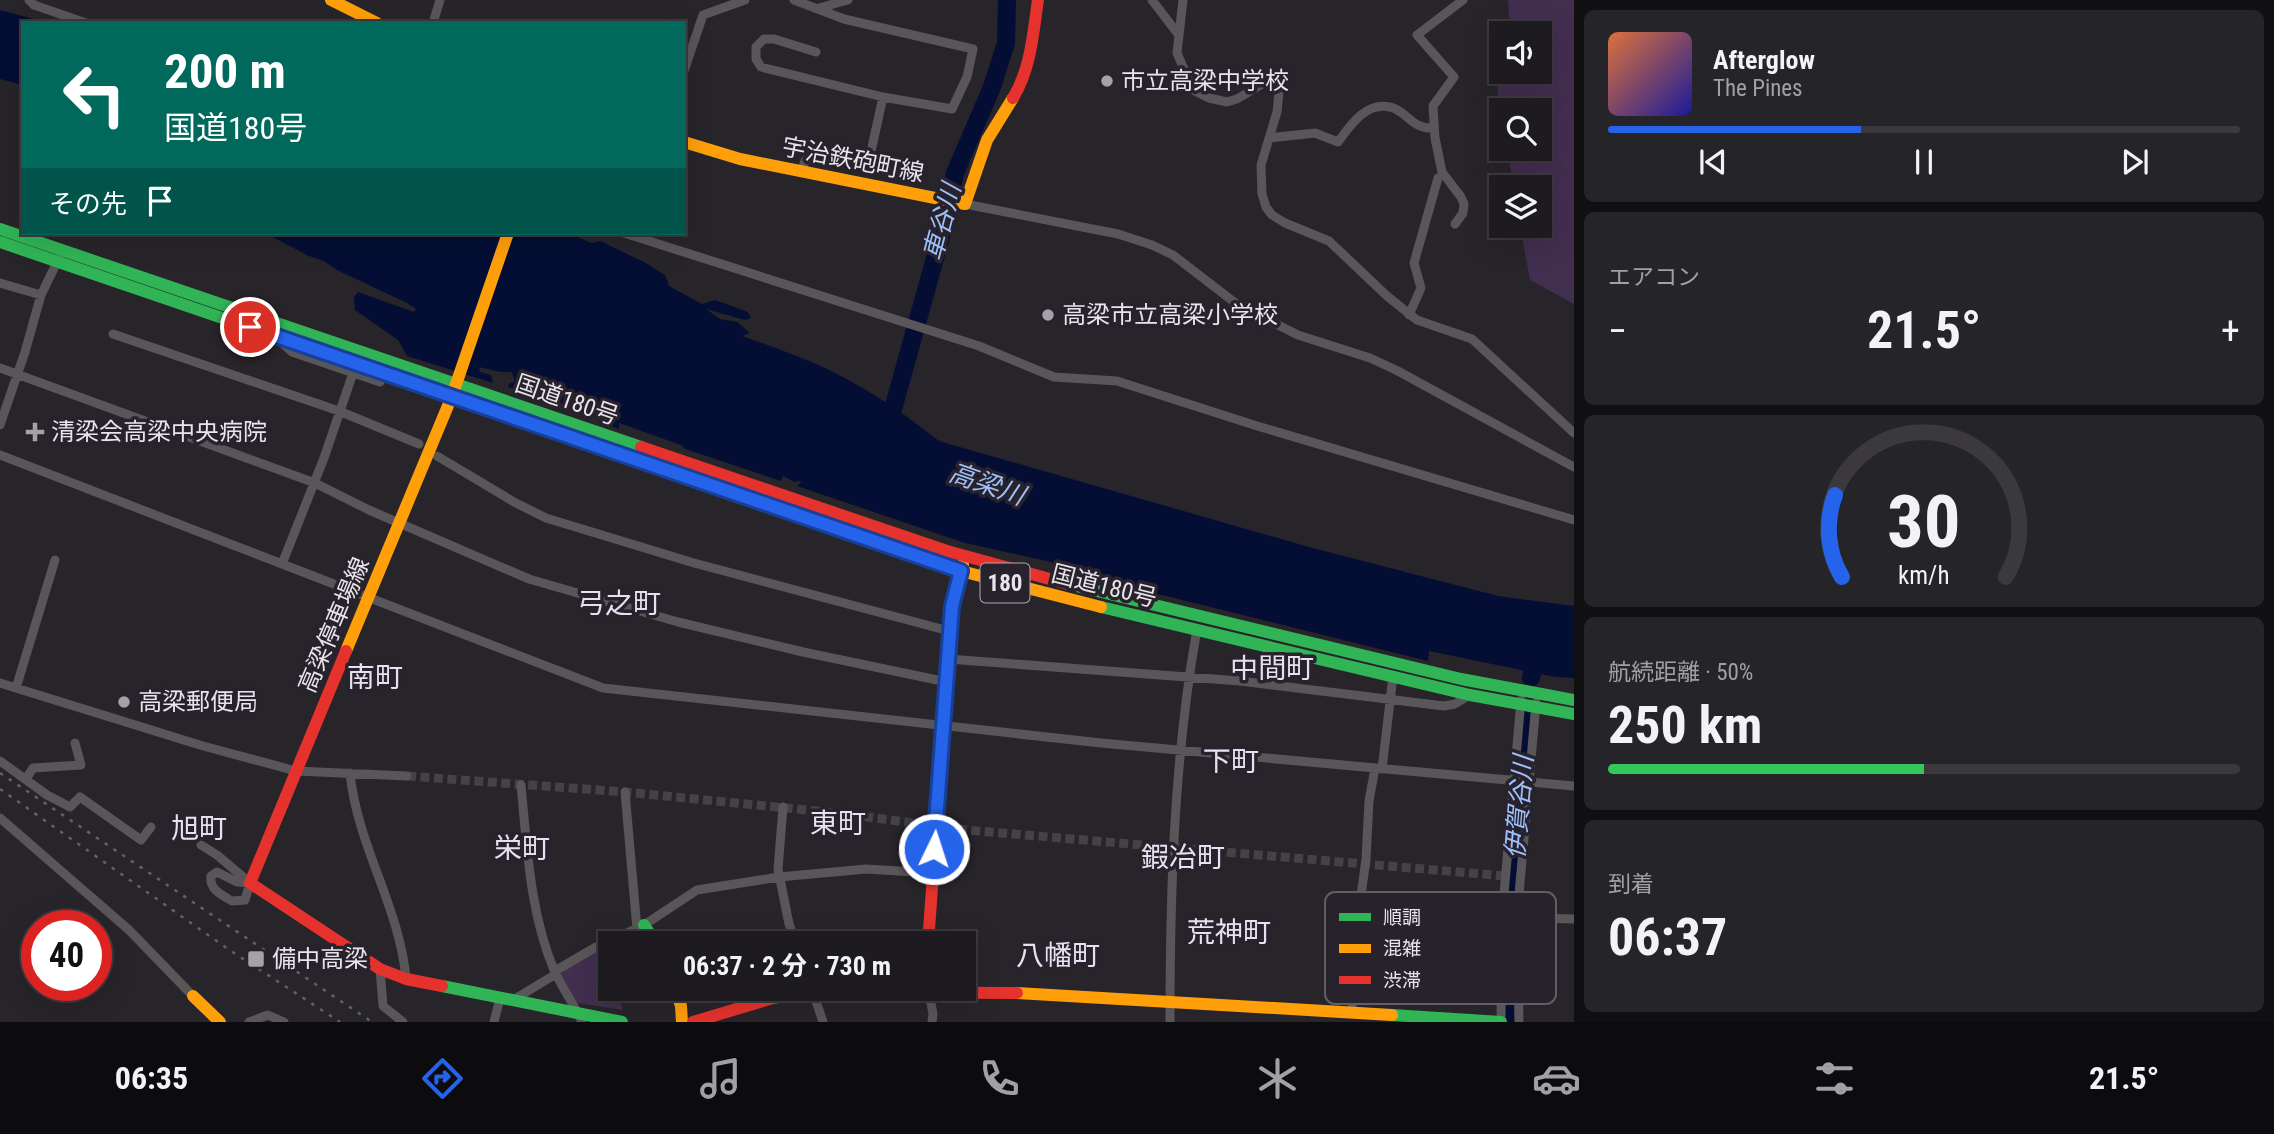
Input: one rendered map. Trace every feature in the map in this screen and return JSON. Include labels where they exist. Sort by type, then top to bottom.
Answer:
[{"type":"main road","points":[[331,0],[372,21]]},
{"type":"main road","points":[[962,203],[987,140],[1021,85],[1028,65],[1038,0]]},
{"type":"main road","name":"宇治鉄砲町線","points":[[686,143],[740,159],[962,203]]},
{"type":"main road","name":"国道180号","points":[[0,229],[61,255],[274,335],[457,384],[961,571],[1461,680],[1522,698],[1535,708],[1574,714]]},
{"type":"main road","points":[[457,384],[508,235]]},
{"type":"main road","name":"国道180号","points":[[0,242],[61,255],[1038,578],[1470,695],[1522,698],[1537,694],[1574,700]]},
{"type":"main road","name":"高梁停車場線","points":[[250,883],[457,384]]},
{"type":"main road","points":[[929,931],[950,631],[954,594],[965,556]]},
{"type":"main road","points":[[250,883],[380,969],[406,979],[507,999],[580,1018],[622,1022]]},
{"type":"main road","points":[[640,927],[644,931]]},
{"type":"main road","points":[[976,991],[1501,1022]]},
{"type":"main road","points":[[193,996],[214,1020]]},
{"type":"main road","points":[[679,1001],[682,1022]]},
{"type":"main road","points":[[693,1022],[766,1001]]},
{"type":"street","points":[[29,0],[34,5],[80,21]]},
{"type":"street","points":[[434,21],[439,0]]},
{"type":"street","points":[[686,65],[703,15],[743,0]]},
{"type":"street","points":[[794,0],[844,19],[974,49],[967,77],[952,109],[883,97],[761,66],[756,59],[756,47],[764,39],[774,39],[816,52]]},
{"type":"street","points":[[819,8],[848,0]]},
{"type":"street","points":[[1152,0],[1178,34]]},
{"type":"street","points":[[1183,0],[1177,53],[1193,90],[1209,98],[1227,102],[1265,83],[1274,86],[1279,92],[1278,113],[1261,165],[1260,184],[1266,207],[1285,223],[1329,241],[1409,315],[1433,327],[1472,339],[1574,433]]},
{"type":"street","points":[[1455,224],[1463,213],[1464,204],[1442,172],[1433,106],[1454,77],[1417,35],[1463,0]]},
{"type":"street","points":[[801,172],[805,162],[812,156],[865,164],[870,156],[883,97]]},
{"type":"street","points":[[1269,138],[1315,133],[1338,142],[1354,119],[1371,109],[1390,107],[1422,128],[1434,128]]},
{"type":"street","points":[[1409,315],[1421,288],[1414,263],[1438,178]]},
{"type":"street","points":[[962,203],[1118,234],[1152,245],[1173,255],[1238,305],[1298,335],[1370,358],[1396,370],[1574,467]]},
{"type":"street","points":[[630,235],[979,346],[1054,377],[1117,381],[1254,425],[1574,520]]},
{"type":"street","points":[[0,425],[41,295],[61,255]]},
{"type":"street","points":[[0,283],[41,295]]},
{"type":"street","points":[[113,334],[339,411],[419,444]]},
{"type":"street","points":[[274,335],[292,352],[380,382]]},
{"type":"street","points":[[0,368],[315,482],[398,523],[528,579],[669,619],[803,652],[947,682]]},
{"type":"street","points":[[282,564],[315,482],[353,373]]},
{"type":"street","points":[[0,455],[603,688],[1180,750],[1574,786]]},
{"type":"street","points":[[437,456],[514,502],[546,517],[694,563],[840,604],[950,631]]},
{"type":"street","points":[[16,688],[55,560]]},
{"type":"street","points":[[1170,1022],[1173,848],[1188,677],[1198,623]]},
{"type":"street","points":[[948,659],[1188,677],[1444,706],[1470,695]]},
{"type":"street","points":[[1362,892],[1369,801],[1379,768],[1393,676]]},
{"type":"street","points":[[1,687],[16,688],[212,749],[296,771],[407,776]]},
{"type":"street","points":[[1512,892],[1516,842],[1527,781],[1537,694]]},
{"type":"street","points":[[1512,892],[1516,842],[1515,781],[1522,698]]},
{"type":"street","points":[[26,779],[33,768],[81,765],[75,743]]},
{"type":"street","points":[[0,761],[47,796],[70,807],[80,797],[92,803],[141,840],[151,828]]},
{"type":"street","points":[[350,773],[351,789],[371,860],[404,953],[406,979]]},
{"type":"street","points":[[521,785],[531,879],[543,937],[555,973],[580,1018]]},
{"type":"street","points":[[625,792],[640,927]]},
{"type":"street","points":[[783,807],[779,877],[792,931]]},
{"type":"street","points":[[0,818],[129,930],[193,996]]},
{"type":"street","points":[[201,845],[250,883]]},
{"type":"street","points":[[494,1022],[507,999],[596,947],[640,927],[697,890],[779,877],[866,869],[932,873]]},
{"type":"street","points":[[222,872],[237,882],[250,883],[245,900],[232,901],[211,886],[211,876],[222,872]]},
{"type":"street","points":[[1556,918],[1574,919]]},
{"type":"street","points":[[380,969],[383,1006],[403,1022]]},
{"type":"street","points":[[816,1001],[823,1022]]},
{"type":"street","points":[[931,1001],[932,1022]]},
{"type":"street","points":[[1352,1004],[1352,1013]]},
{"type":"street","points":[[1501,1004],[1501,1022]]},
{"type":"street","points":[[1517,1004],[1519,1022]]},
{"type":"street","points":[[249,1022],[268,1015],[284,1022]]},
{"type":"shaded area","points":[[1508,0],[1574,0],[1574,304],[1530,280],[1522,238],[1552,238],[1552,175],[1512,175],[1509,161],[1552,161],[1552,98],[1499,98],[1497,86],[1552,84],[1552,21],[1509,21]]},
{"type":"shaded area","points":[[598,950],[598,1001],[620,1001],[623,1010],[577,1003],[561,975],[562,970]]},
{"type":"water","points":[[0,10],[41,21],[21,21],[21,84],[0,79]]},
{"type":"water","name":"高梁川","points":[[269,235],[575,235],[591,243],[600,241],[644,262],[665,275],[669,286],[702,304],[715,300],[748,312],[751,318],[745,320],[706,309],[720,319],[737,322],[750,333],[742,336],[809,361],[860,386],[939,441],[1309,547],[1498,596],[1574,606],[1574,678],[1555,677],[1429,651],[1428,661],[1073,573],[1051,562],[965,543],[797,486],[801,482],[799,481],[794,482],[783,476],[781,481],[685,449],[681,445],[619,423],[619,429],[606,424],[606,419],[508,387],[514,382],[511,372],[479,367],[480,372],[491,375],[493,383],[407,356],[398,340],[355,310],[354,297],[358,292],[414,312],[416,309],[324,261]]},
{"type":"waterway","name":"車谷川","points":[[888,427],[942,233],[955,173],[992,87],[1006,43],[1007,0]]},
{"type":"waterway","name":"伊賀谷川","points":[[1531,678],[1537,651]]},
{"type":"waterway","name":"伊賀谷川","points":[[1512,892],[1527,719]]},
{"type":"waterway","name":"伊賀谷川","points":[[1511,1004],[1511,1022]]},
{"type":"tunnel","points":[[407,776],[625,792],[837,813],[967,830],[1505,876]]},
{"type":"railway","points":[[0,773],[372,1022]]},
{"type":"railway","points":[[0,789],[228,949],[340,1022]]},
{"type":"traffic: fast","points":[[0,229],[641,447]]},
{"type":"traffic: fast","points":[[0,242],[673,472]]},
{"type":"traffic: fast","points":[[1068,584],[1461,679],[1574,700]]},
{"type":"traffic: fast","points":[[1101,607],[1470,695],[1574,714]]},
{"type":"traffic: fast","points":[[644,925],[648,931]]},
{"type":"traffic: fast","points":[[442,986],[622,1022]]},
{"type":"traffic: fast","points":[[1392,1015],[1501,1022]]},
{"type":"traffic: slow","points":[[331,0],[373,21]]},
{"type":"traffic: slow","points":[[686,143],[740,159],[965,204],[987,140],[1013,98]]},
{"type":"traffic: slow","points":[[346,651],[452,396],[507,235]]},
{"type":"traffic: slow","points":[[673,472],[961,571],[1101,607]]},
{"type":"traffic: slow","points":[[944,725],[952,606],[963,564]]},
{"type":"traffic: slow","points":[[1017,993],[1392,1015]]},
{"type":"traffic: slow","points":[[193,996],[220,1022]]},
{"type":"traffic: slow","points":[[679,1001],[682,1022]]},
{"type":"traffic: jam","points":[[1013,98],[1028,63],[1038,0]]},
{"type":"traffic: jam","points":[[641,447],[947,551],[1068,584]]},
{"type":"traffic: jam","points":[[346,651],[250,883],[380,969],[406,979],[442,986]]},
{"type":"traffic: jam","points":[[929,931],[944,725]]},
{"type":"traffic: jam","points":[[693,1022],[773,998],[813,992],[1017,993]]},
{"type":"place","name":"市立高梁中学校","points":[[1107,81]]},
{"type":"place","name":"高梁市立高梁小学校","points":[[1048,315]]},
{"type":"place","name":"清梁会高梁中央病院","points":[[35,432]]},
{"type":"place","name":"高梁郵便局","points":[[124,702]]},
{"type":"place","name":"備中高梁","points":[[256,959]]},
{"type":"district","name":"弓之町","points":[[619,603]]},
{"type":"district","name":"中間町","points":[[1272,668]]},
{"type":"district","name":"南町","points":[[375,677]]},
{"type":"district","name":"下町","points":[[1231,761]]},
{"type":"district","name":"東町","points":[[838,823]]},
{"type":"district","name":"旭町","points":[[199,828]]},
{"type":"district","name":"栄町","points":[[522,848]]},
{"type":"district","name":"鍜冶町","points":[[1183,857]]},
{"type":"district","name":"荒神町","points":[[1229,932]]},
{"type":"district","name":"八幡町","points":[[1058,955]]},
{"type":"route","points":[[250,327],[961,571],[952,606],[934,849]]}]
